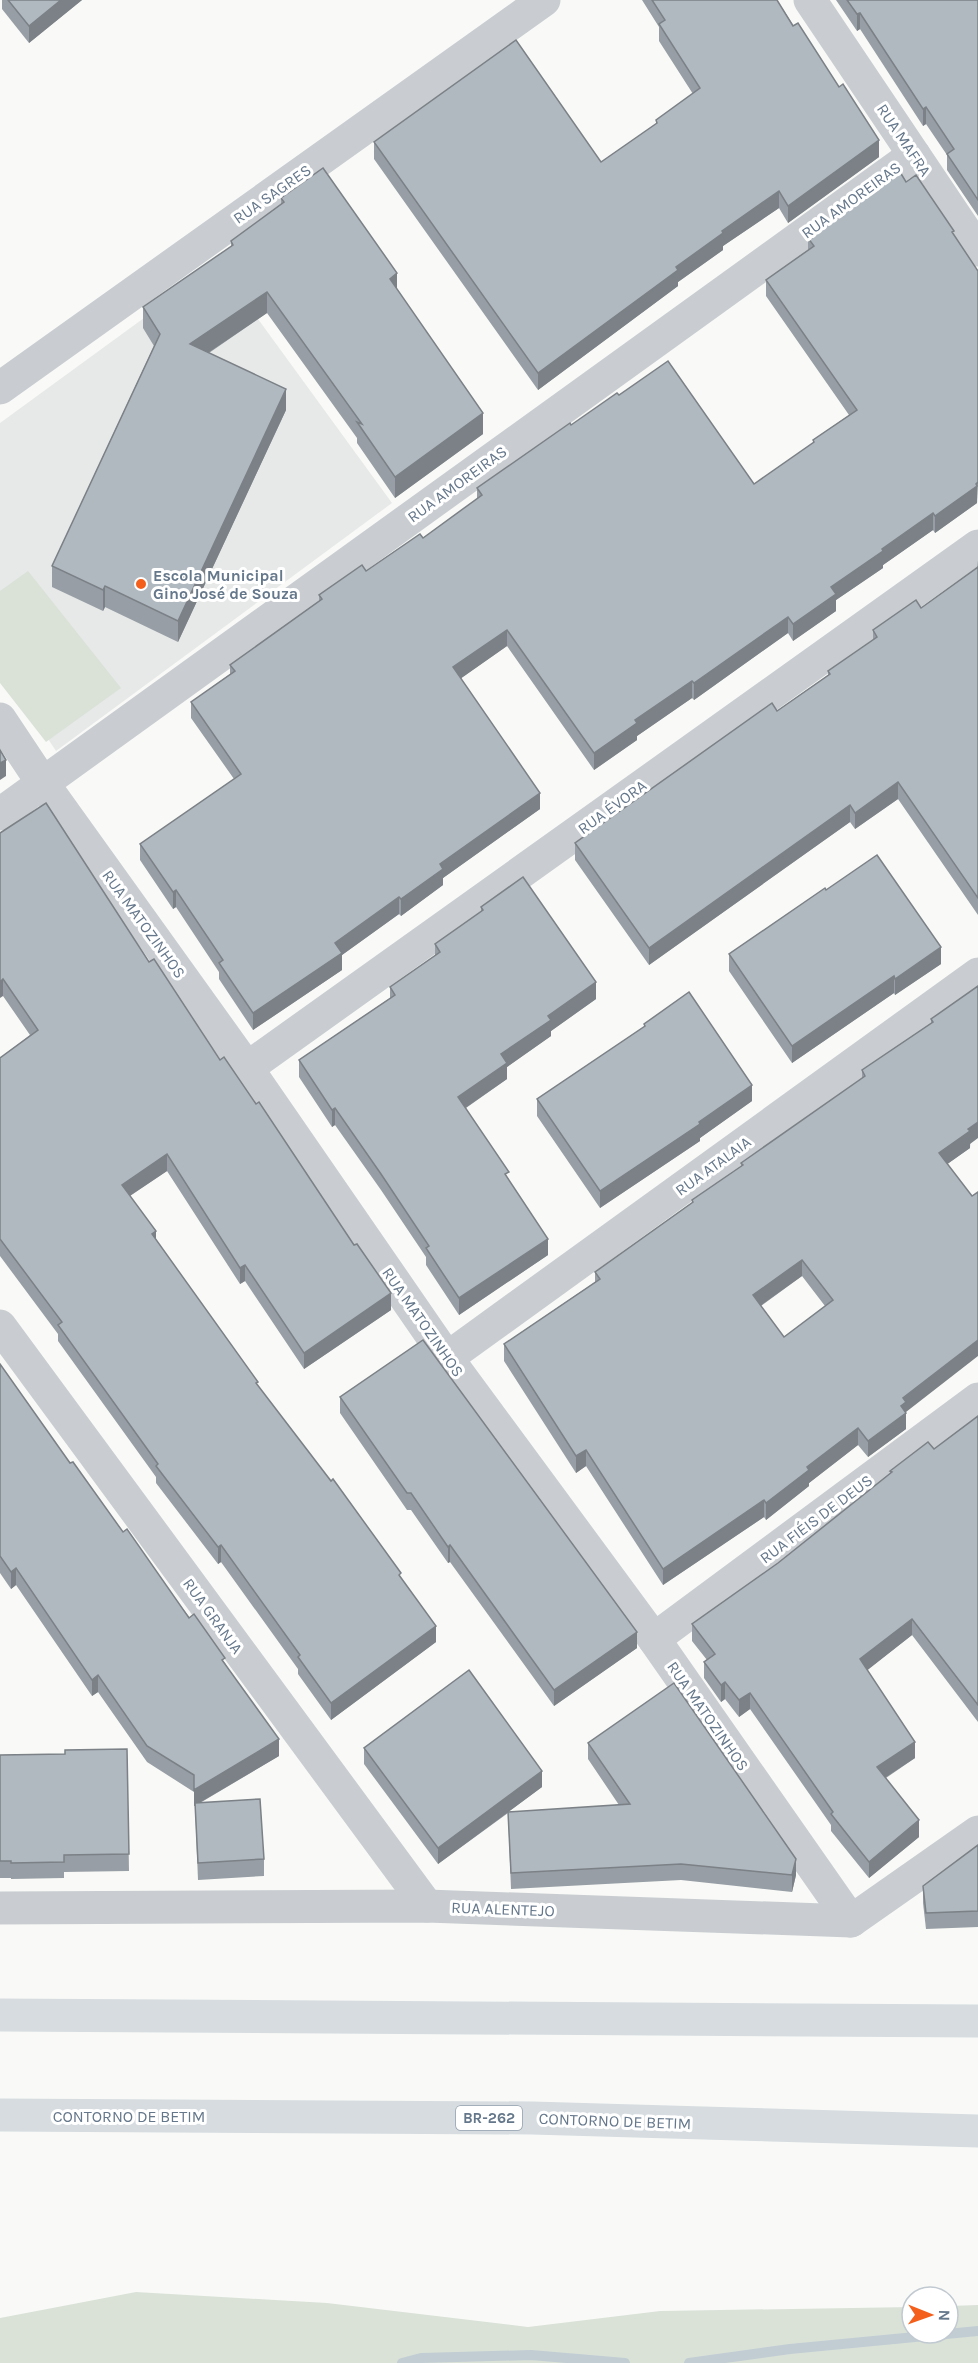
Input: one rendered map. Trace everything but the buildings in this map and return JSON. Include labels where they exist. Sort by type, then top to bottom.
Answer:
[{"type":"highway","points":[[0,2015],[978,2021]]},
{"type":"highway","name":"CONTORNO DE BETIM","points":[[0,2115],[532,2118],[978,2131]]},
{"type":"street","name":"RUA SAGRES","points":[[0,388],[544,0]]},
{"type":"street","name":"RUA MAFRA","points":[[810,0],[978,250]]},
{"type":"street","name":"RUA AMOREIRAS","points":[[0,814],[914,155]]},
{"type":"street","name":"RUA ÉVORA","points":[[247,1068],[978,546]]},
{"type":"street","name":"RUA MATOZINHOS","points":[[0,720],[247,1068],[447,1358],[654,1639],[851,1921]]},
{"type":"street","name":"RUA ATALAIA","points":[[447,1358],[978,974]]},
{"type":"street","name":"RUA GRANJA","points":[[0,1326],[427,1906]]},
{"type":"street","name":"RUA FIÉIS DE DEUS","points":[[654,1639],[978,1399]]},
{"type":"street","points":[[851,1921],[978,1832]]},
{"type":"street","name":"RUA ALENTEJO","points":[[0,1908],[427,1906],[851,1921]]},
{"type":"shaded area","name":"Escola Municipal Gino José de Souza","points":[[218,264],[392,503],[56,751],[0,666],[0,423]]},
{"type":"shaded area","points":[[28,571],[121,688],[46,742],[0,683],[0,591]]},
{"type":"shaded area","points":[[136,2292],[327,2303],[528,2327],[660,2311],[900,2307],[900,2345],[960,2345],[960,2306],[978,2305],[978,2363],[0,2363],[0,2318]]},
{"type":"waterway","points":[[689,2363],[790,2349],[978,2331]]},
{"type":"waterway","points":[[402,2363],[421,2358],[531,2355],[625,2363]]},
{"type":"place","name":"Escola Municipal Gino José de Souza","points":[[141,584]]}]
